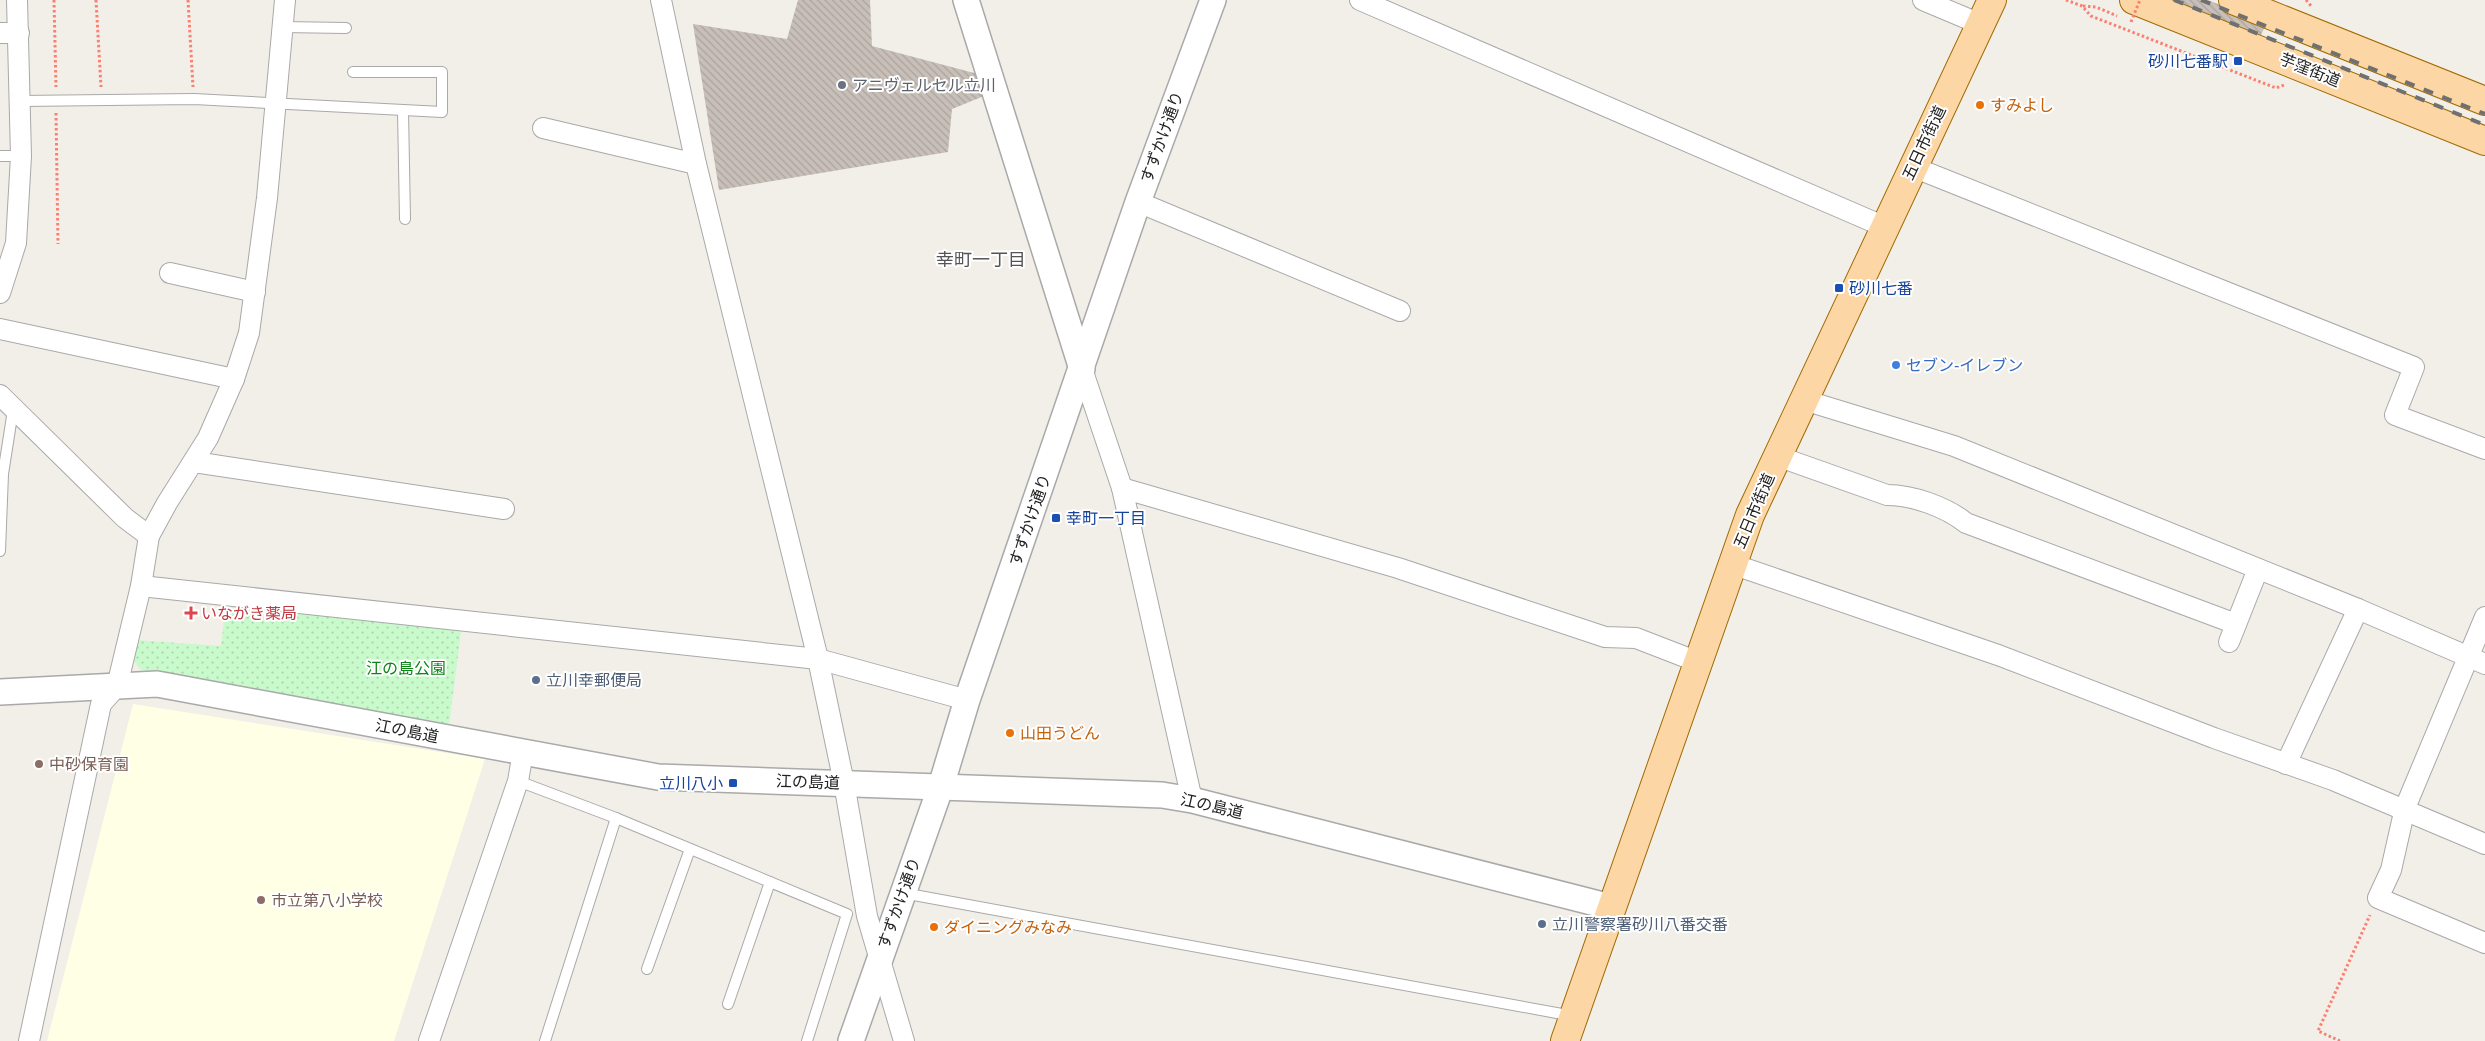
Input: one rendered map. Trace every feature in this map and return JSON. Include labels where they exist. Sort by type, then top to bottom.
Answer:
[{"type":"main road","points":[[2233,0],[2485,101]]},
{"type":"main road","name":"芋窪街道","points":[[2133,11],[2485,141]]},
{"type":"main road","name":"五日市街道","points":[[1569,1029],[1750,515],[1986,12]]},
{"type":"street","points":[[0,293],[16,243],[21,156],[20,101],[10,33],[17,0]]},
{"type":"street","points":[[29,1041],[101,704],[117,686],[141,586],[149,536],[212,430],[234,379],[249,333],[267,198],[285,0]]},
{"type":"street","points":[[660,0],[696,164],[818,659],[844,783],[867,916],[904,1041]]},
{"type":"street","points":[[966,0],[1082,370],[1122,488],[1192,800]]},
{"type":"street","name":"すずかけ通り","points":[[851,1041],[941,786],[967,700],[1082,370],[1138,202],[1213,0]]},
{"type":"street","points":[[1360,0],[1885,227]]},
{"type":"street","points":[[1923,0],[1986,12]]},
{"type":"street","points":[[543,128],[696,164]]},
{"type":"street","points":[[1913,167],[2414,367],[2395,415],[2485,448]]},
{"type":"street","points":[[1138,202],[1400,312]]},
{"type":"street","points":[[170,273],[254,292]]},
{"type":"street","points":[[0,329],[234,379]]},
{"type":"street","points":[[0,395],[13,410],[125,518],[149,536]]},
{"type":"street","points":[[1804,400],[1954,446],[2358,609],[2476,660]]},
{"type":"street","points":[[1778,456],[1887,495],[1902,495],[1955,514],[1966,523],[2232,633],[2258,569]]},
{"type":"street","points":[[194,462],[504,509]]},
{"type":"street","points":[[1122,488],[1398,568],[1604,637],[1636,638],[1698,662]]},
{"type":"street","points":[[1732,564],[1998,655],[2405,808],[2485,844]]},
{"type":"street","points":[[141,586],[818,659],[967,700]]},
{"type":"street","points":[[2286,764],[2358,609]]},
{"type":"street","points":[[2485,617],[2476,660],[2405,808],[2391,870],[2378,898],[2485,943]]},
{"type":"street","name":"江の島道","points":[[0,692],[158,684],[658,777],[1162,795],[1192,800],[1611,906]]},
{"type":"street","points":[[429,1041],[518,781],[522,752]]},
{"type":"lane","points":[[282,27],[346,28]]},
{"type":"lane","points":[[20,101],[194,99],[274,105],[442,112],[442,72],[353,72]]},
{"type":"lane","points":[[403,110],[405,219]]},
{"type":"lane","points":[[0,156],[21,156]]},
{"type":"lane","points":[[0,551],[3,474],[13,410]]},
{"type":"lane","points":[[518,781],[616,818],[847,914],[807,1041]]},
{"type":"lane","points":[[545,1041],[616,818]]},
{"type":"lane","points":[[647,968],[690,849]]},
{"type":"lane","points":[[728,1004],[770,882]]},
{"type":"lane","points":[[904,893],[1569,1029]]},
{"type":"path","points":[[54,0],[58,244]]},
{"type":"path","points":[[96,0],[101,100]]},
{"type":"path","points":[[188,0],[194,99]]},
{"type":"path","points":[[2066,0],[2082,6],[2096,7]]},
{"type":"path","points":[[2133,11],[2140,0]]},
{"type":"path","points":[[2082,6],[2091,16],[2276,88],[2285,85]]},
{"type":"path","points":[[2340,1041],[2318,1031],[2378,898]]},
{"type":"shaded area","name":"市立第八小学校","points":[[133,704],[485,759],[394,1041],[47,1041]]},
{"type":"green space","name":"江の島公園","points":[[226,605],[462,624],[449,725],[141,670],[132,659],[136,640],[221,646]]},
{"type":"building","name":"アニヴェルセル立川","points":[[798,0],[870,0],[872,46],[978,74],[984,96],[952,109],[948,152],[719,190],[693,24],[787,39]]},
{"type":"building","points":[[2148,0],[2208,0],[2266,24],[2257,44]]},
{"type":"railway","points":[[2174,0],[2485,125]]},
{"type":"railway","points":[[2201,0],[2485,114]]},
{"type":"place","name":"砂川七番駅","points":[[2238,61]]},
{"type":"place","name":"アニヴェルセル立川","points":[[842,85]]},
{"type":"place","name":"すみよし","points":[[1980,105]]},
{"type":"place","name":"砂川七番","points":[[1839,288]]},
{"type":"place","name":"セブン-イレブン","points":[[1896,365]]},
{"type":"place","name":"幸町一丁目","points":[[1056,518]]},
{"type":"place","name":"いながき薬局","points":[[191,613]]},
{"type":"place","name":"立川幸郵便局","points":[[536,680]]},
{"type":"place","name":"山田うどん","points":[[1010,733]]},
{"type":"place","name":"中砂保育園","points":[[39,764]]},
{"type":"place","name":"立川八小","points":[[733,783]]},
{"type":"place","name":"市立第八小学校","points":[[261,900]]},
{"type":"place","name":"立川警察署砂川八番交番","points":[[1542,924]]},
{"type":"place","name":"ダイニングみなみ","points":[[934,927]]},
{"type":"district","name":"幸町一丁目","points":[[981,260]]}]
